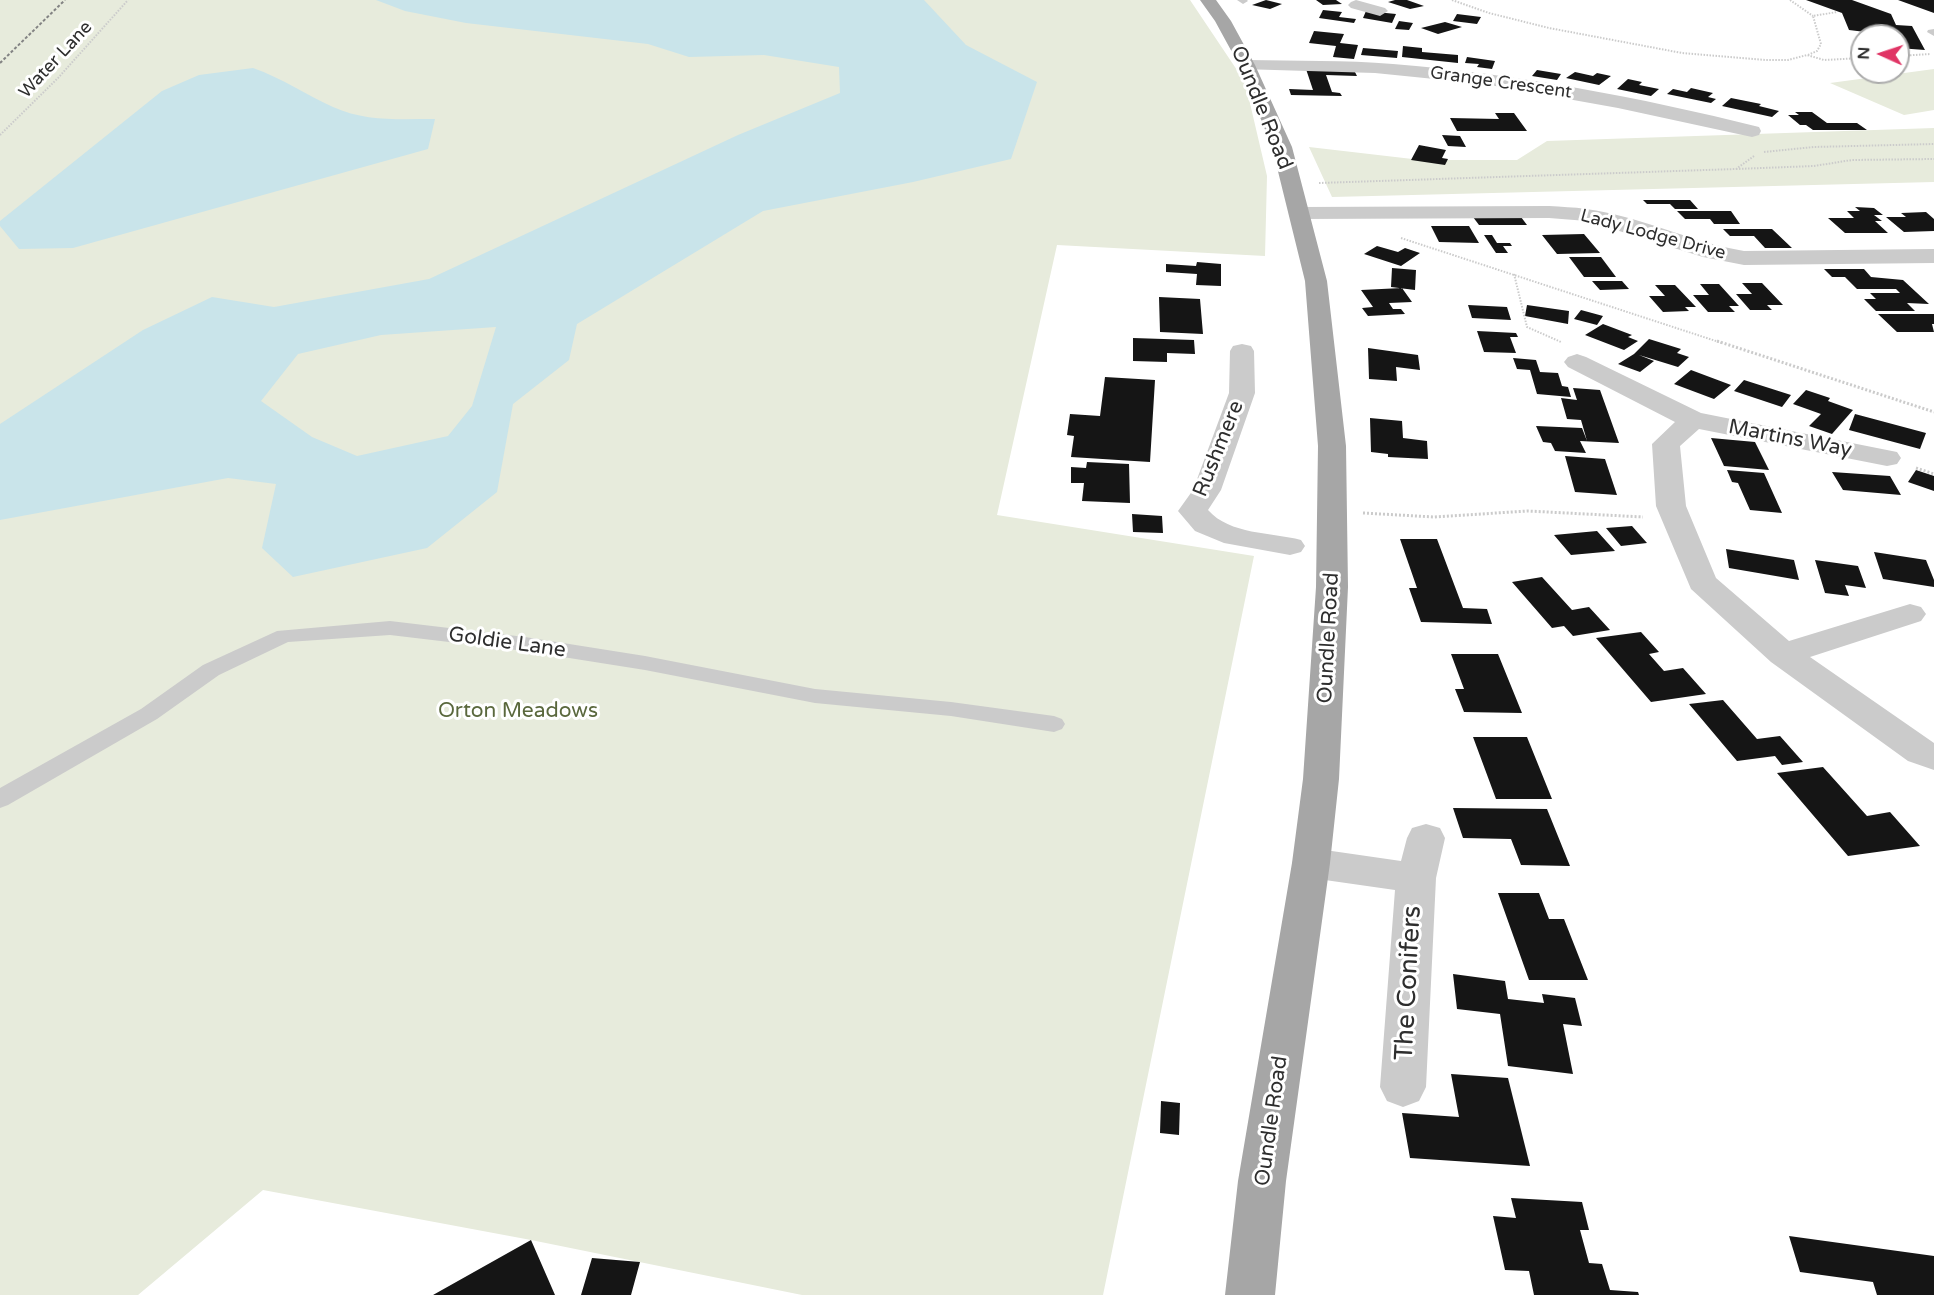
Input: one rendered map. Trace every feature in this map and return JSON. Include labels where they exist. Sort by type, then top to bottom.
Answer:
[{"type":"main road","name":"Oundle Road","points":[[1208,0],[1223,21],[1247,65],[1282,147],[1316,281],[1332,446],[1332,587],[1323,757],[1311,863],[1265,1161],[1250,1295]]},
{"type":"street","points":[[1354,6],[1380,10]]},
{"type":"street","name":"Grange Crescent","points":[[1247,65],[1350,66],[1436,73],[1593,96],[1752,131]]},
{"type":"street","name":"Lady Lodge Drive","points":[[1296,199],[1587,215],[1620,223],[1689,246],[1744,258],[1934,256]]},
{"type":"street","points":[[1907,256],[1934,275]]},
{"type":"street","name":"Rushmere","points":[[1242,351],[1242,393],[1207,490],[1193,511],[1205,525],[1235,537],[1290,546]]},
{"type":"street","name":"Martins Way","points":[[1577,362],[1693,420],[1887,458]]},
{"type":"street","points":[[1693,420],[1666,444],[1671,506],[1702,582],[1784,654],[1921,752],[1934,757]]},
{"type":"street","points":[[1784,654],[1910,614]]},
{"type":"street","name":"The Conifers","points":[[1403,1087],[1416,878],[1426,838]]},
{"type":"street","name":"The Conifers","points":[[1311,863],[1416,878]]},
{"type":"lane","name":"Goldie Lane","points":[[0,799],[149,714],[211,670],[284,636],[390,627],[525,644],[645,663],[815,696],[951,709],[1054,724]]},
{"type":"path","name":"Water Lane","points":[[0,135],[58,78],[128,0]]},
{"type":"path","points":[[1452,0],[1515,20],[1648,48],[1766,60],[1788,60],[1807,55],[1817,51],[1821,44],[1813,16],[1790,0]]},
{"type":"path","points":[[1813,16],[1837,12]]},
{"type":"path","points":[[1910,55],[1934,54]]},
{"type":"path","points":[[1807,55],[1824,60],[1850,59]]},
{"type":"path","points":[[1736,169],[1758,153],[1814,147],[1934,144]]},
{"type":"path","points":[[1296,199],[1736,169],[1814,166],[1852,160],[1934,159]]},
{"type":"path","points":[[1398,237],[1934,412]]},
{"type":"path","points":[[1514,273],[1527,327],[1569,345],[1577,362]]},
{"type":"path","points":[[1332,511],[1434,517],[1528,511],[1676,519]]},
{"type":"green space","name":"Orton Meadows","points":[[0,0],[1190,0],[1245,82],[1267,176],[1265,256],[1057,245],[997,515],[1254,556],[1103,1295],[802,1295],[531,1240],[263,1190],[138,1295],[0,1295]]},
{"type":"green space","points":[[1934,69],[1934,110],[1904,115],[1830,83],[1850,80],[1850,84],[1910,84],[1910,72]]},
{"type":"green space","points":[[1934,128],[1934,182],[1332,197],[1309,147],[1421,160],[1517,160],[1547,141]]},
{"type":"water","points":[[376,0],[924,0],[966,45],[1037,82],[1011,159],[913,182],[763,211],[577,324],[569,360],[513,404],[497,492],[427,548],[293,577],[262,548],[276,484],[228,478],[0,520],[0,424],[143,330],[212,297],[274,307],[429,279],[738,135],[840,93],[839,67],[764,55],[689,57],[648,44],[466,23],[405,11]],"holes":[[[496,327],[472,406],[448,436],[357,456],[312,437],[261,401],[298,354],[381,335]]]},
{"type":"water","points":[[253,68],[345,112],[383,119],[435,119],[428,149],[73,248],[19,249],[0,226],[0,221],[162,91],[199,75]]},
{"type":"building","points":[[1266,0],[1282,4],[1270,9],[1252,5]]},
{"type":"building","points":[[1316,0],[1336,0],[1342,4],[1323,5]]},
{"type":"building","points":[[1407,0],[1424,6],[1410,9],[1388,2]]},
{"type":"building","points":[[1806,0],[1852,0],[1891,14],[1896,24],[1850,24],[1849,30],[1842,13]]},
{"type":"building","points":[[1898,0],[1934,0],[1934,13]]},
{"type":"building","points":[[1323,10],[1342,12],[1339,17],[1356,19],[1354,23],[1319,18]]},
{"type":"building","points":[[1366,11],[1396,14],[1392,23],[1363,18]]},
{"type":"building","points":[[1457,14],[1481,17],[1477,24],[1453,21]]},
{"type":"building","points":[[1399,21],[1413,23],[1409,30],[1395,29]]},
{"type":"building","points":[[1445,22],[1462,27],[1438,34],[1421,28]]},
{"type":"building","points":[[1910,26],[1912,26],[1925,50],[1910,49]]},
{"type":"building","points":[[1314,31],[1344,34],[1340,43],[1358,45],[1354,59],[1333,57],[1336,46],[1309,43]]},
{"type":"building","points":[[1403,46],[1422,48],[1422,52],[1458,55],[1458,63],[1402,57]]},
{"type":"building","points":[[1363,48],[1398,51],[1397,58],[1361,55]]},
{"type":"building","points":[[1467,57],[1495,61],[1492,69],[1477,67],[1479,64],[1465,63]]},
{"type":"building","points":[[1306,69],[1354,70],[1357,76],[1326,75],[1332,92],[1340,93],[1342,96],[1291,95],[1289,89],[1313,90]]},
{"type":"building","points":[[1537,70],[1561,74],[1557,80],[1532,76]]},
{"type":"building","points":[[1575,72],[1593,76],[1597,73],[1611,76],[1599,85],[1566,78]]},
{"type":"building","points":[[1628,79],[1642,82],[1639,85],[1659,89],[1651,96],[1617,89]]},
{"type":"building","points":[[1691,88],[1713,93],[1708,97],[1716,99],[1711,103],[1667,94],[1673,89],[1687,92]]},
{"type":"building","points":[[1731,98],[1761,104],[1759,106],[1779,111],[1772,117],[1722,106]]},
{"type":"building","points":[[1795,112],[1812,112],[1827,123],[1857,123],[1867,130],[1813,130],[1806,125],[1800,125],[1788,115],[1799,115]]},
{"type":"building","points":[[1495,113],[1514,113],[1527,131],[1457,131],[1450,118],[1499,119]]},
{"type":"building","points":[[1442,135],[1460,136],[1466,147],[1448,146]]},
{"type":"building","points":[[1419,145],[1446,150],[1442,158],[1448,159],[1445,165],[1411,160]]},
{"type":"building","points":[[1643,200],[1690,200],[1698,209],[1675,209],[1670,204],[1647,204]]},
{"type":"building","points":[[1855,207],[1874,208],[1883,215],[1874,215],[1882,221],[1875,221],[1888,233],[1845,233],[1828,218],[1854,218],[1847,211],[1860,211]]},
{"type":"building","points":[[1677,211],[1731,211],[1740,224],[1714,224],[1710,219],[1685,219]]},
{"type":"building","points":[[1926,212],[1934,219],[1934,231],[1904,232],[1886,217],[1906,217],[1901,213]]},
{"type":"building","points":[[1473,217],[1521,217],[1527,225],[1479,225]]},
{"type":"building","points":[[1431,226],[1469,226],[1479,243],[1439,242]]},
{"type":"building","points":[[1723,229],[1772,229],[1792,248],[1765,248],[1754,236],[1730,236]]},
{"type":"building","points":[[1584,234],[1600,253],[1557,254],[1542,235]]},
{"type":"building","points":[[1484,235],[1492,235],[1497,243],[1510,243],[1512,246],[1503,246],[1508,253],[1496,253]]},
{"type":"building","points":[[1377,246],[1398,252],[1405,248],[1420,253],[1401,266],[1364,254]]},
{"type":"building","points":[[1569,257],[1601,257],[1616,277],[1584,277]]},
{"type":"building","points":[[1197,262],[1221,264],[1221,286],[1196,285],[1197,274],[1166,272],[1166,264],[1196,266]]},
{"type":"building","points":[[1392,268],[1416,270],[1415,290],[1391,287]]},
{"type":"building","points":[[1824,269],[1864,269],[1871,277],[1903,280],[1929,304],[1907,303],[1915,311],[1876,311],[1864,299],[1876,299],[1870,293],[1900,293],[1896,289],[1857,289],[1845,277],[1832,277]]},
{"type":"building","points":[[1592,281],[1622,281],[1629,289],[1600,290]]},
{"type":"building","points":[[1742,283],[1762,283],[1783,305],[1767,305],[1772,310],[1750,310],[1736,294],[1752,294]]},
{"type":"building","points":[[1700,284],[1719,284],[1739,306],[1729,306],[1735,312],[1708,312],[1693,295],[1709,295]]},
{"type":"building","points":[[1655,285],[1675,285],[1696,307],[1685,307],[1689,311],[1663,312],[1649,296],[1665,296]]},
{"type":"building","points":[[1402,288],[1412,302],[1389,303],[1393,309],[1401,309],[1405,314],[1368,316],[1362,308],[1373,307],[1361,290]]},
{"type":"building","points":[[1159,297],[1200,299],[1203,334],[1160,332]]},
{"type":"building","points":[[1468,305],[1507,307],[1511,320],[1472,318]]},
{"type":"building","points":[[1527,305],[1569,311],[1568,324],[1525,316]]},
{"type":"building","points":[[1581,310],[1603,316],[1597,325],[1574,319]]},
{"type":"building","points":[[1878,314],[1934,314],[1934,324],[1932,324],[1934,332],[1897,332]]},
{"type":"building","points":[[1603,324],[1632,335],[1628,337],[1638,341],[1624,350],[1585,335]]},
{"type":"building","points":[[1477,331],[1516,333],[1518,337],[1510,337],[1516,353],[1484,352]]},
{"type":"building","points":[[1133,338],[1194,340],[1195,354],[1167,353],[1167,362],[1133,361]]},
{"type":"building","points":[[1649,339],[1681,349],[1677,353],[1689,357],[1678,367],[1639,355],[1654,361],[1640,372],[1618,364],[1634,354]]},
{"type":"building","points":[[1368,348],[1418,355],[1420,370],[1396,367],[1397,381],[1369,379]]},
{"type":"building","points":[[1513,358],[1536,360],[1540,372],[1558,373],[1562,386],[1568,387],[1571,397],[1537,394],[1530,370],[1517,369]]},
{"type":"building","points":[[1691,370],[1731,385],[1714,399],[1674,384]]},
{"type":"building","points":[[1105,377],[1155,380],[1150,462],[1071,457],[1074,436],[1067,435],[1070,414],[1100,416]]},
{"type":"building","points":[[1744,380],[1791,395],[1782,407],[1734,391]]},
{"type":"building","points":[[1573,388],[1600,390],[1619,443],[1580,441],[1586,453],[1555,451],[1551,443],[1543,442],[1536,426],[1582,428],[1587,441],[1581,420],[1567,419],[1561,398],[1577,400]]},
{"type":"building","points":[[1806,390],[1830,398],[1828,401],[1853,410],[1832,434],[1809,426],[1821,414],[1793,404]]},
{"type":"building","points":[[1855,414],[1926,433],[1920,449],[1849,430]]},
{"type":"building","points":[[1370,418],[1402,421],[1403,438],[1427,441],[1428,459],[1388,457],[1388,454],[1371,452]]},
{"type":"building","points":[[1711,438],[1755,442],[1769,470],[1724,466]]},
{"type":"building","points":[[1565,456],[1605,459],[1617,495],[1575,492]]},
{"type":"building","points":[[1087,462],[1129,464],[1130,503],[1082,501],[1084,483],[1071,483],[1071,467],[1086,468]]},
{"type":"building","points":[[1727,470],[1764,473],[1782,513],[1750,510],[1738,483],[1732,482]]},
{"type":"building","points":[[1916,470],[1934,476],[1934,491],[1908,482]]},
{"type":"building","points":[[1832,472],[1890,476],[1901,495],[1843,490]]},
{"type":"building","points":[[1132,514],[1162,516],[1163,533],[1133,532]]},
{"type":"building","points":[[1632,526],[1647,543],[1621,546],[1606,528]]},
{"type":"building","points":[[1597,531],[1615,551],[1571,555],[1554,535]]},
{"type":"building","points":[[1400,539],[1437,539],[1463,608],[1487,609],[1492,624],[1421,622],[1409,588],[1417,588]]},
{"type":"building","points":[[1726,549],[1794,560],[1799,580],[1729,568]]},
{"type":"building","points":[[1874,552],[1926,560],[1934,580],[1934,587],[1883,579]]},
{"type":"building","points":[[1815,560],[1858,566],[1866,588],[1845,585],[1849,596],[1825,593]]},
{"type":"building","points":[[1542,577],[1572,610],[1589,607],[1610,630],[1573,636],[1564,626],[1552,628],[1512,582]]},
{"type":"building","points":[[1641,632],[1659,652],[1649,654],[1664,671],[1683,668],[1706,694],[1651,702],[1596,638]]},
{"type":"building","points":[[1451,654],[1498,654],[1522,713],[1464,712],[1455,689],[1464,689]]},
{"type":"building","points":[[1723,700],[1757,739],[1780,736],[1803,762],[1782,765],[1775,756],[1737,761],[1689,704]]},
{"type":"building","points":[[1473,737],[1527,737],[1552,799],[1496,799]]},
{"type":"building","points":[[1823,767],[1867,816],[1890,812],[1920,846],[1848,856],[1777,773]]},
{"type":"building","points":[[1453,808],[1547,809],[1570,866],[1521,865],[1511,839],[1463,838]]},
{"type":"building","points":[[1498,893],[1539,893],[1549,919],[1564,919],[1588,980],[1529,980]]},
{"type":"building","points":[[1453,974],[1505,981],[1508,999],[1544,1003],[1542,994],[1575,998],[1582,1026],[1563,1024],[1573,1074],[1508,1066],[1500,1014],[1457,1009]]},
{"type":"building","points":[[1451,1074],[1508,1078],[1530,1166],[1410,1158],[1402,1113],[1459,1117]]},
{"type":"building","points":[[1161,1101],[1180,1103],[1179,1135],[1160,1133]]},
{"type":"building","points":[[1511,1198],[1582,1202],[1589,1230],[1580,1230],[1589,1263],[1602,1264],[1610,1290],[1638,1292],[1639,1295],[1534,1295],[1529,1271],[1505,1270],[1493,1216],[1516,1218]]},
{"type":"building","points":[[1789,1236],[1934,1256],[1934,1295],[1877,1295],[1873,1282],[1800,1272]]},
{"type":"building","points":[[531,1240],[555,1295],[433,1295]]},
{"type":"building","points":[[592,1258],[640,1262],[631,1295],[581,1295]]},
{"type":"railway","points":[[0,63],[65,0]]}]
